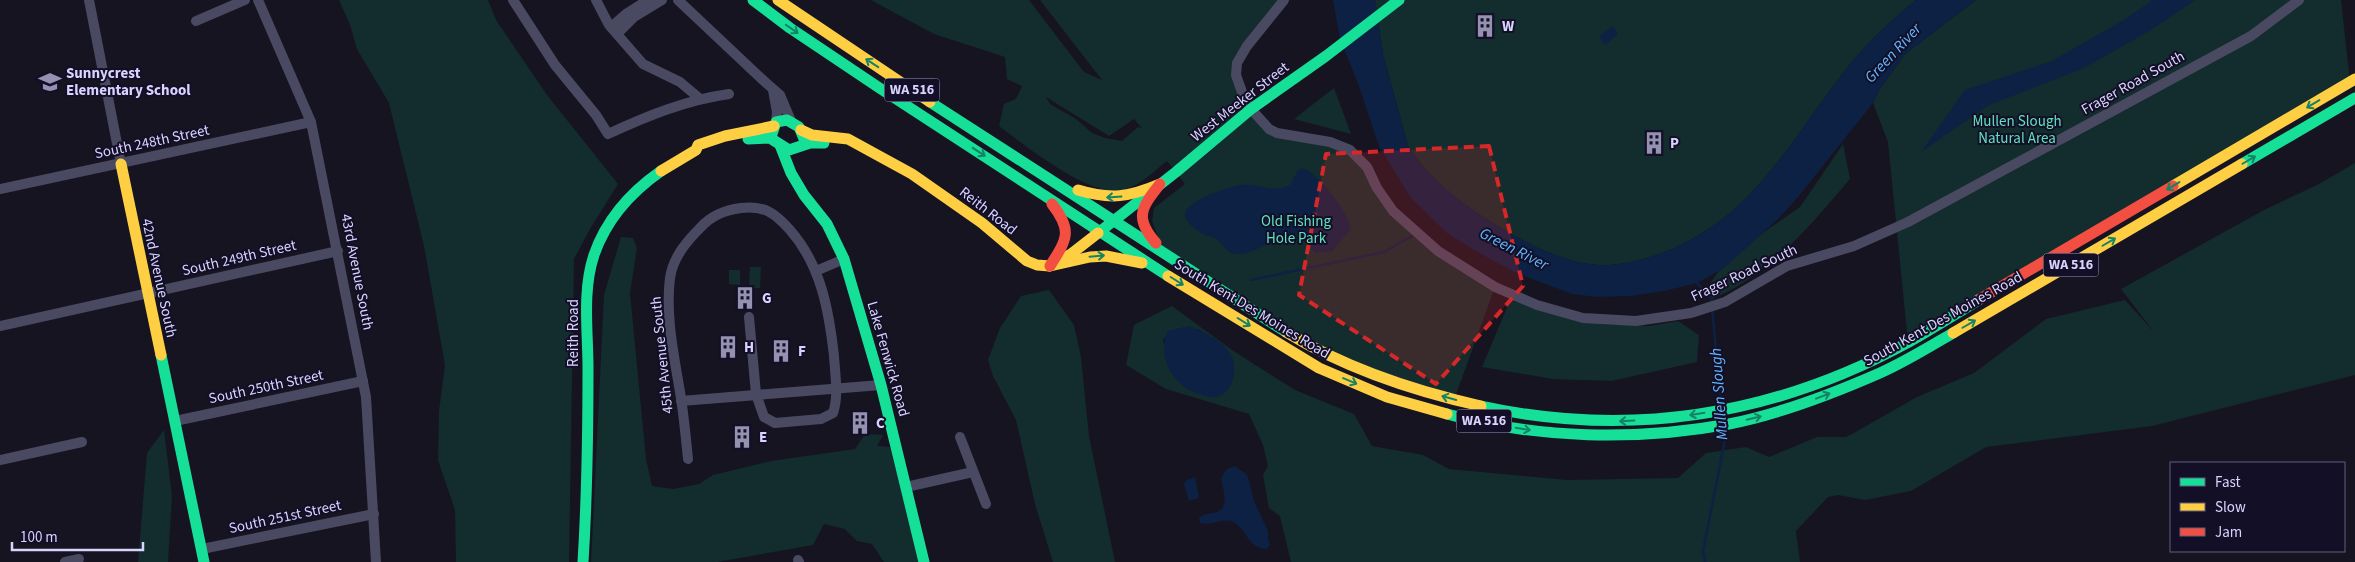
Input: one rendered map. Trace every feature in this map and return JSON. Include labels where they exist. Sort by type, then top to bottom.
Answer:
[{"type":"main road","name":"South Kent Des Moines Road","points":[[753,0],[823,50],[1151,265],[1319,368],[1387,397],[1450,415],[1529,430],[1604,436],[1671,432],[1730,424],[1797,406],[1863,381],[1915,355],[2355,98]]},
{"type":"main road","name":"South Kent Des Moines Road","points":[[778,0],[838,42],[1300,340],[1394,382],[1454,400],[1533,416],[1607,422],[1675,418],[1729,409],[1822,381],[1908,342],[2355,79]]},
{"type":"main road","name":"West Meeker Street","points":[[1101,231],[1251,109],[1326,56],[1400,0]]},
{"type":"main road","name":"Reith Road","points":[[583,562],[586,506],[588,286],[592,265],[598,244],[610,221],[626,200],[653,176],[696,150],[698,145],[775,124],[783,119],[791,121],[801,130],[812,134],[848,139],[854,144],[912,174],[982,224],[1027,261],[1037,265],[1050,266]]},
{"type":"main road","points":[[775,124],[772,130],[777,143]]},
{"type":"main road","points":[[794,176],[797,172],[796,160],[804,135],[801,130]]},
{"type":"main road","name":"Reith Road","points":[[696,150],[700,151],[755,138],[777,143],[789,150],[818,142],[847,146],[854,144]]},
{"type":"main road","name":"Lake Fenwick Road","points":[[777,143],[804,195],[827,224],[844,259],[881,384],[924,562]]},
{"type":"main road","name":"42nd Avenue South","points":[[121,164],[204,562]]},
{"type":"main road","points":[[1050,180],[1103,198],[1126,196],[1160,184]]},
{"type":"main road","points":[[1160,184],[1141,210],[1141,217],[1145,232],[1163,252]]},
{"type":"main road","points":[[1043,194],[1063,217],[1067,229],[1064,244],[1050,266]]},
{"type":"main road","points":[[1050,266],[1071,254],[1101,231]]},
{"type":"main road","points":[[1050,266],[1090,257],[1106,256],[1151,265]]},
{"type":"street","name":"42nd Avenue South","points":[[89,0],[121,164]]},
{"type":"street","points":[[196,21],[245,0]]},
{"type":"street","name":"43rd Avenue South","points":[[258,0],[311,122],[363,381],[376,562]]},
{"type":"street","points":[[513,0],[555,65],[596,115],[608,134],[649,115],[699,98],[729,94]]},
{"type":"street","points":[[596,0],[614,30],[643,64],[680,82],[699,98]]},
{"type":"street","points":[[614,30],[626,14],[648,0]]},
{"type":"street","points":[[614,30],[662,0]]},
{"type":"street","points":[[678,0],[780,95],[791,121]]},
{"type":"street","name":"Frager Road South","points":[[1284,0],[1247,46],[1237,64],[1236,75],[1244,98],[1269,129],[1277,133],[1330,142],[1350,150],[1367,167],[1377,188],[1394,211],[1428,243],[1496,286],[1529,302],[1584,318],[1636,321],[1700,311],[1725,302],[1787,266],[1854,246],[1908,222],[2251,36],[2299,0]]},
{"type":"street","points":[[773,90],[777,112],[775,124]]},
{"type":"street","name":"South 248th Street","points":[[0,190],[311,122]]},
{"type":"street","name":"45th Avenue South","points":[[688,459],[682,401],[672,342],[669,292],[672,268],[679,252],[702,225],[723,212],[758,207],[772,212],[781,220],[805,249],[816,271]]},
{"type":"street","name":"South 249th Street","points":[[0,326],[338,251]]},
{"type":"street","points":[[749,317],[756,394],[761,412],[765,418],[775,423],[826,418],[833,413],[836,388],[829,322],[816,271],[844,259]]},
{"type":"street","name":"South 250th Street","points":[[174,422],[363,381]]},
{"type":"street","points":[[682,401],[881,384]]},
{"type":"street","points":[[960,438],[986,504]]},
{"type":"street","points":[[0,460],[82,442]]},
{"type":"street","points":[[906,487],[973,472]]},
{"type":"street","name":"South 251st Street","points":[[202,549],[374,514]]},
{"type":"street","points":[[65,562],[79,559]]},
{"type":"highlighted area","points":[[1489,146],[1523,286],[1436,384],[1299,295],[1326,154]]},
{"type":"green space","points":[[339,0],[488,0],[496,20],[547,95],[618,184],[574,259],[569,562],[456,562],[455,510],[438,460],[439,411],[445,365],[424,246],[389,103],[357,49],[350,25]]},
{"type":"green space","name":"Old Fishing Hole Park","points":[[871,0],[1029,0],[1084,72],[1102,80],[1040,0],[1284,0],[1237,63],[1244,98],[1269,129],[1350,150],[1406,224],[1495,287],[1454,400],[1331,355],[1163,251],[1152,221],[1154,208],[1185,184],[1167,161],[1141,182],[1123,190],[1110,191],[1077,179],[1041,157],[999,126],[1004,104],[1016,99],[1022,86],[1007,79],[1005,57],[934,34]],"holes":[[[1046,97],[1109,136],[1134,119],[1142,128],[1138,127],[1122,141],[1105,138],[1092,133],[1076,119],[1050,104]]]},
{"type":"green space","points":[[1375,0],[1916,0],[1858,54],[1763,180],[1720,221],[1686,242],[1649,258],[1610,265],[1599,265],[1577,262],[1555,255],[1508,232],[1475,212],[1445,188],[1419,161],[1408,146],[1383,54]]},
{"type":"green space","name":"Mullen Slough Natural Area","points":[[1976,0],[2341,0],[2350,82],[1908,342],[1888,142],[1873,103],[1879,90],[1905,54]]},
{"type":"green space","points":[[1334,88],[1351,134],[1294,119]]},
{"type":"green space","points":[[1843,144],[1850,179],[1804,231],[1771,262],[1733,289],[1712,299],[1708,286],[1724,264],[1764,232],[1800,207]]},
{"type":"green space","points":[[2355,163],[2355,375],[2152,426],[1986,447],[1911,491],[1865,500],[1838,495],[1828,497],[1796,531],[1800,562],[1291,562],[1280,516],[1269,508],[1263,475],[1268,466],[1263,445],[1249,414],[1166,389],[1126,365],[1134,325],[1172,306],[1232,350],[1295,390],[1354,414],[1372,446],[1423,455],[1449,469],[1567,480],[1678,478],[1706,453],[1746,447],[1769,457],[1817,437],[1846,437],[1917,397],[1974,373],[2046,319],[2125,300],[2154,332],[2121,289],[2264,210],[2319,184]],"holes":[[[1198,329],[1223,345],[1227,351],[1232,364],[1231,385],[1168,366],[1163,339]]]},
{"type":"green space","points":[[621,237],[633,238],[637,248],[630,293],[646,459],[652,486],[673,489],[699,484],[713,475],[771,461],[855,449],[865,434],[883,435],[877,446],[890,447],[920,562],[884,562],[872,544],[857,541],[845,529],[824,524],[813,545],[717,562],[591,562],[604,295]]},
{"type":"green space","points":[[750,267],[761,267],[760,288],[749,288]]},
{"type":"green space","points":[[729,270],[740,270],[740,285],[729,284]]},
{"type":"green space","points":[[1049,290],[1074,325],[1081,357],[1089,436],[1115,562],[1053,562],[1035,504],[1016,420],[993,376],[988,360],[1000,328],[1021,296]]},
{"type":"green space","points":[[1511,298],[1602,324],[1649,326],[1678,321],[1699,335],[1697,362],[1611,381],[1553,379],[1482,367]]},
{"type":"green space","points":[[164,430],[172,496],[168,562],[138,562],[147,453]]},
{"type":"water","name":"Green River","points":[[1333,0],[1375,0],[1383,54],[1408,146],[1431,175],[1475,212],[1524,241],[1566,259],[1588,264],[1610,265],[1649,258],[1668,251],[1720,221],[1763,180],[1858,54],[1916,0],[1976,0],[1905,54],[1879,90],[1873,103],[1798,197],[1778,219],[1724,268],[1697,283],[1664,291],[1630,296],[1597,297],[1572,294],[1514,272],[1447,233],[1411,198],[1379,146],[1359,86],[1340,39]]},
{"type":"water","points":[[2153,0],[2195,0],[2151,30],[2084,68],[1989,105],[1921,152],[1965,90],[2052,61],[2122,21]]},
{"type":"water","points":[[1613,26],[1618,34],[1605,45],[1599,36]]},
{"type":"water","points":[[1302,168],[1324,185],[1345,214],[1349,223],[1350,230],[1332,251],[1315,253],[1303,236],[1294,234],[1277,239],[1243,254],[1236,254],[1227,250],[1215,238],[1201,233],[1186,219],[1186,211],[1191,205],[1208,196],[1242,185],[1284,188],[1290,185],[1298,170]]},
{"type":"water","points":[[1189,326],[1219,342],[1232,357],[1234,375],[1232,382],[1226,392],[1221,395],[1210,397],[1196,393],[1181,384],[1170,371],[1164,351],[1168,331]]},
{"type":"water","points":[[1234,466],[1248,477],[1254,501],[1268,531],[1270,544],[1267,549],[1252,543],[1239,526],[1231,521],[1209,524],[1200,523],[1199,518],[1223,508],[1225,498],[1221,478],[1227,469]]},
{"type":"water","points":[[1195,477],[1199,498],[1189,501],[1184,484],[1187,480]]},
{"type":"waterway","points":[[1251,280],[1384,252],[1412,236]]},
{"type":"waterway","name":"Mullen Slough","points":[[1696,282],[1711,298],[1712,303]]},
{"type":"waterway","name":"Mullen Slough","points":[[1712,308],[1721,402]]},
{"type":"waterway","name":"Mullen Slough","points":[[1705,562],[1703,551],[1725,440],[1724,433]]},
{"type":"traffic: fast","points":[[753,0],[790,28],[881,89],[1168,276]]},
{"type":"traffic: fast","points":[[1098,233],[1176,172],[1251,109],[1326,56],[1399,0]]},
{"type":"traffic: fast","points":[[2242,164],[2355,98]]},
{"type":"traffic: fast","points":[[930,102],[1286,332]]},
{"type":"traffic: fast","points":[[772,134],[776,122],[787,120],[799,127],[804,139]]},
{"type":"traffic: fast","points":[[748,139],[770,138],[789,150],[810,143],[824,143]]},
{"type":"traffic: fast","points":[[780,145],[791,173],[804,195],[827,224],[844,259],[881,385],[924,562]]},
{"type":"traffic: fast","points":[[583,562],[587,441],[587,297],[590,269],[605,230],[630,198],[661,171]]},
{"type":"traffic: fast","points":[[1481,406],[1537,416],[1592,420],[1647,420],[1701,414],[1754,403],[1806,388],[1858,367],[1909,342],[1980,299]]},
{"type":"traffic: fast","points":[[1447,414],[1517,428],[1552,433],[1588,435],[1659,433],[1729,424],[1806,403],[1880,373],[1953,333]]},
{"type":"traffic: fast","points":[[161,355],[204,562]]},
{"type":"traffic: slow","points":[[778,0],[930,102]]},
{"type":"traffic: slow","points":[[2173,186],[2355,79]]},
{"type":"traffic: slow","points":[[661,171],[696,150],[698,145],[725,136],[774,126]]},
{"type":"traffic: slow","points":[[801,130],[812,135],[848,139],[912,174],[982,223],[1027,261],[1037,265],[1050,266],[1071,254],[1098,233]]},
{"type":"traffic: slow","points":[[121,164],[161,355]]},
{"type":"traffic: slow","points":[[1953,333],[2242,164]]},
{"type":"traffic: slow","points":[[1078,190],[1100,195],[1120,196],[1139,192],[1160,184]]},
{"type":"traffic: slow","points":[[1050,266],[1090,257],[1106,256],[1142,263]]},
{"type":"traffic: slow","points":[[1168,276],[1319,368],[1387,397],[1447,414]]},
{"type":"traffic: slow","points":[[1286,332],[1332,357],[1380,377],[1481,406]]},
{"type":"traffic: jam","points":[[1156,243],[1145,227],[1143,213],[1148,200],[1160,184]]},
{"type":"traffic: jam","points":[[1980,299],[2173,186]]},
{"type":"traffic: jam","points":[[1050,266],[1064,242],[1065,235],[1063,221],[1052,204]]},
{"type":"place","name":"W","points":[[1485,26]]},
{"type":"place","name":"Sunnycrest Elementary School","points":[[50,82]]},
{"type":"place","name":"P","points":[[1654,143]]},
{"type":"place","name":"G","points":[[745,298]]},
{"type":"place","name":"H","points":[[728,347]]},
{"type":"place","name":"F","points":[[781,351]]},
{"type":"place","name":"C","points":[[860,423]]},
{"type":"place","name":"E","points":[[742,437]]}]
